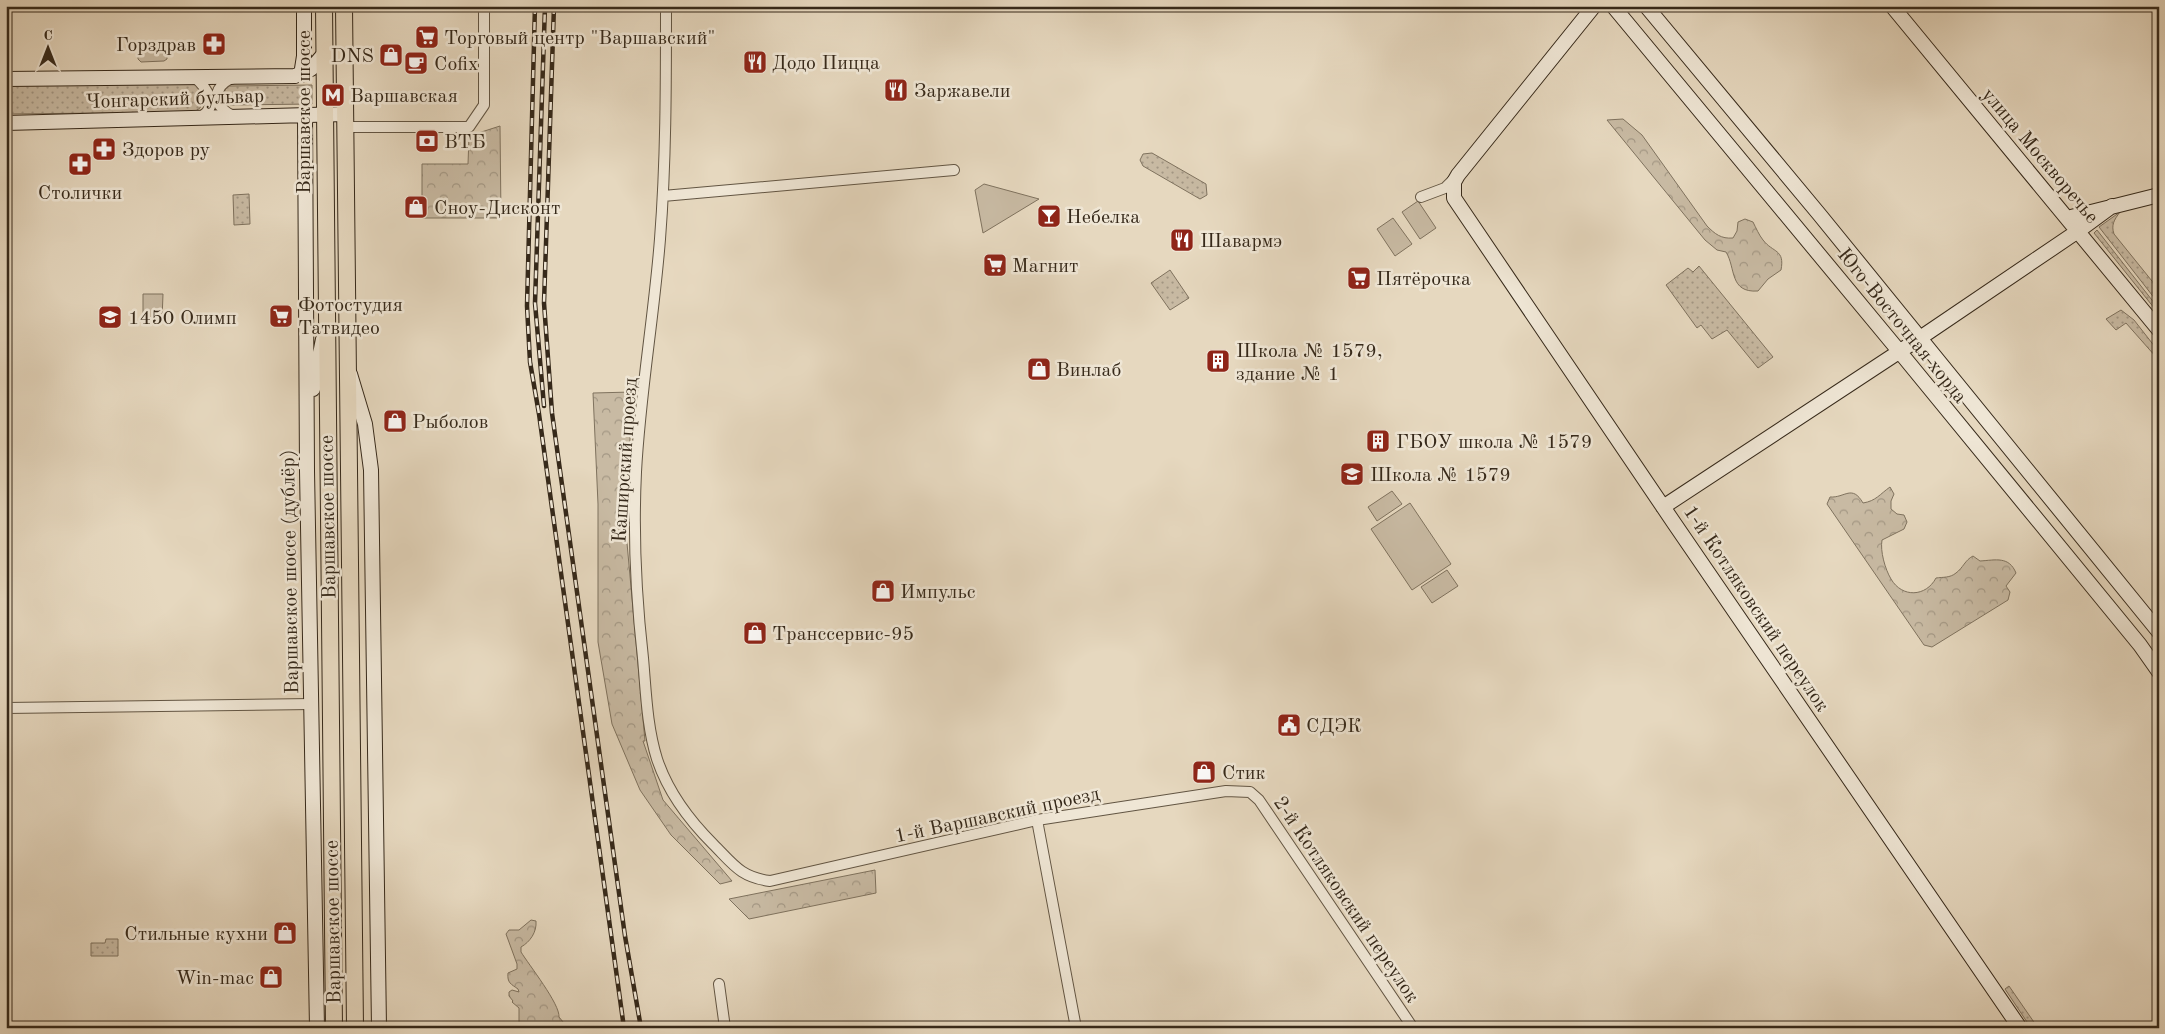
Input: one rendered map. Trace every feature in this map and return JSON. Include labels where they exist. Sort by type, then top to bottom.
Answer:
[{"type":"main road","name":"Варшавское шоссе","points":[[324,6],[334,1028]]},
{"type":"main road","name":"Варшавское шоссе","points":[[344,6],[355,1028]]},
{"type":"street","points":[[300,75],[304,56],[304,6]]},
{"type":"street","points":[[345,121],[468,127],[484,105],[484,6]]},
{"type":"street","name":"Каширский проезд","points":[[666,6],[663,196],[658,264],[636,470],[634,539],[640,635],[650,724],[658,760],[672,793],[699,830],[736,867],[752,879]]},
{"type":"street","points":[[1421,197],[1445,188],[1458,175],[1594,6]]},
{"type":"street","name":"Юго-Восточная хорда","points":[[1613,6],[1899,351],[2159,672]]},
{"type":"street","name":"Юго-Восточная хорда","points":[[1646,6],[2159,632]]},
{"type":"street","name":"улица Москворечье","points":[[1892,6],[2159,330]]},
{"type":"street","points":[[300,75],[311,70],[324,54]]},
{"type":"street","name":"Чонгарский бульвар","points":[[6,79],[300,75]]},
{"type":"street","points":[[194,77],[207,89],[211,104],[207,113],[195,119]]},
{"type":"street","points":[[235,77],[227,79],[217,92],[218,101],[222,108],[237,118]]},
{"type":"street","name":"Чонгарский бульвар","points":[[6,123],[237,118],[324,114],[345,121]]},
{"type":"street","name":"Варшавское шоссе (дублёр)","points":[[305,115],[307,418],[317,1028]]},
{"type":"street","points":[[663,196],[954,170]]},
{"type":"street","points":[[1437,192],[1454,198],[1454,182],[1458,175]]},
{"type":"street","points":[[2067,218],[2159,195]]},
{"type":"street","name":"1-й Котляковский переулок","points":[[1454,198],[2020,1028]]},
{"type":"street","points":[[1663,507],[1920,338],[2078,232],[2112,206]]},
{"type":"street","points":[[307,418],[326,321]]},
{"type":"street","points":[[347,365],[365,424],[371,470],[379,1028]]},
{"type":"street","points":[[6,708],[312,704]]},
{"type":"street","name":"1-й Варшавский проезд","points":[[752,879],[770,881],[1037,820],[1226,791],[1250,792]]},
{"type":"street","name":"2-й Котляковский переулок","points":[[1250,792],[1259,800],[1413,1028]]},
{"type":"street","points":[[1037,820],[1076,1028]]},
{"type":"street","points":[[719,984],[725,1028]]},
{"type":"green space","points":[[163,47],[167,51],[167,59],[164,61],[141,62],[138,59],[138,51],[141,48]]},
{"type":"green space","points":[[193,81],[201,90],[202,96],[200,108],[194,112],[6,114],[6,84]]},
{"type":"green space","points":[[312,85],[312,104],[230,105],[224,99],[225,89],[229,86]]},
{"type":"green space","points":[[1623,119],[1642,135],[1707,226],[1722,237],[1733,238],[1737,231],[1738,222],[1745,219],[1753,222],[1763,240],[1780,255],[1781,270],[1768,279],[1758,291],[1749,291],[1738,284],[1726,252],[1717,250],[1705,240],[1607,120]]},
{"type":"green space","points":[[500,126],[501,218],[422,218],[422,164],[468,164],[469,136]]},
{"type":"green space","points":[[1152,153],[1206,184],[1207,195],[1200,199],[1143,166],[1140,160],[1143,154]]},
{"type":"green space","points":[[984,184],[1039,199],[983,233],[975,190]]},
{"type":"green space","points":[[249,194],[250,224],[234,225],[233,195]]},
{"type":"green space","points":[[1418,201],[1436,228],[1420,239],[1402,212]]},
{"type":"green space","points":[[2120,212],[2114,223],[2114,234],[2156,286],[2159,285],[2159,304],[2099,227]]},
{"type":"green space","points":[[1393,218],[1412,244],[1395,256],[1377,229]]},
{"type":"green space","points":[[2097,230],[2159,309],[2159,314],[2094,233]]},
{"type":"green space","points":[[1699,266],[1773,357],[1758,368],[1727,330],[1712,339],[1701,325],[1697,328],[1666,285],[1688,268],[1693,272]]},
{"type":"green space","points":[[1170,270],[1189,298],[1170,310],[1151,283]]},
{"type":"green space","points":[[143,294],[163,294],[162,320],[143,320]]},
{"type":"green space","points":[[2121,310],[2134,320],[2159,352],[2159,355],[2156,357],[2126,323],[2116,330],[2106,319]]},
{"type":"green space","points":[[632,392],[626,532],[645,741],[643,741],[663,800],[732,881],[720,884],[671,835],[640,790],[612,724],[598,642],[598,504],[593,393]]},
{"type":"green space","points":[[1890,487],[1894,494],[1891,501],[1891,509],[1897,514],[1904,515],[1907,522],[1904,529],[1882,540],[1882,549],[1889,575],[1901,590],[1914,593],[1920,592],[1932,584],[1936,578],[1954,575],[1973,556],[1980,561],[2006,561],[2016,573],[2006,586],[2010,592],[2008,600],[1932,647],[1924,645],[1827,504],[1830,497],[1848,493],[1855,494],[1863,503],[1867,502],[1875,499]]},
{"type":"green space","points":[[1392,491],[1402,504],[1377,521],[1368,507]]},
{"type":"green space","points":[[1410,503],[1451,564],[1412,590],[1371,529]]},
{"type":"green space","points":[[1447,570],[1458,586],[1432,603],[1421,587]]},
{"type":"green space","points":[[875,870],[876,893],[749,919],[729,899]]},
{"type":"green space","points":[[531,920],[536,921],[534,933],[521,947],[521,952],[550,994],[559,1017],[568,1028],[540,1028],[539,1025],[531,1024],[530,1028],[523,1028],[519,1024],[519,1008],[512,1002],[509,996],[509,992],[512,990],[519,992],[508,979],[508,973],[517,969],[517,964],[506,934],[509,930],[519,930]]},
{"type":"green space","points":[[106,939],[118,939],[118,956],[91,956],[91,943],[105,943]]},
{"type":"green space","points":[[2009,986],[2038,1028],[2031,1028],[2005,989]]},
{"type":"railway","points":[[535,6],[527,306],[530,362],[539,414],[624,1028]]},
{"type":"railway","points":[[544,406],[535,303],[545,6]]},
{"type":"railway","points":[[554,6],[544,303],[552,413],[625,936],[641,1028]]},
{"type":"place","name":"Торговый центр \"Варшавский\"","points":[[427,37]]},
{"type":"place","name":"Горздрав","points":[[214,44]]},
{"type":"place","name":"DNS","points":[[391,55]]},
{"type":"place","name":"Додо Пицца","points":[[755,62]]},
{"type":"place","name":"Cofix","points":[[416,63]]},
{"type":"place","name":"Заржавели","points":[[896,90]]},
{"type":"place","name":"Варшавская","points":[[333,95]]},
{"type":"place","name":"ВТБ","points":[[427,141]]},
{"type":"place","name":"Здоров ру","points":[[104,149]]},
{"type":"place","name":"Столички","points":[[80,164]]},
{"type":"place","name":"Сноу-Дисконт","points":[[416,207]]},
{"type":"place","name":"Небелка","points":[[1049,216]]},
{"type":"place","name":"Шавармэ","points":[[1182,240]]},
{"type":"place","name":"Магнит","points":[[995,265]]},
{"type":"place","name":"Пятёрочка","points":[[1359,278]]},
{"type":"place","name":"Фотостудия Татвидео","points":[[281,316]]},
{"type":"place","name":"1450 Олимп","points":[[110,317]]},
{"type":"place","name":"Школа № 1579, здание № 1","points":[[1218,361]]},
{"type":"place","name":"Винлаб","points":[[1039,369]]},
{"type":"place","name":"Рыболов","points":[[395,421]]},
{"type":"place","name":"ГБОУ школа № 1579","points":[[1378,441]]},
{"type":"place","name":"Школа № 1579","points":[[1352,474]]},
{"type":"place","name":"Импульс","points":[[883,591]]},
{"type":"place","name":"Транссервис-95","points":[[755,633]]},
{"type":"place","name":"СДЭК","points":[[1289,725]]},
{"type":"place","name":"Стик","points":[[1204,772]]},
{"type":"place","name":"Стильные кухни","points":[[285,933]]},
{"type":"place","name":"Win-mac","points":[[271,977]]}]
